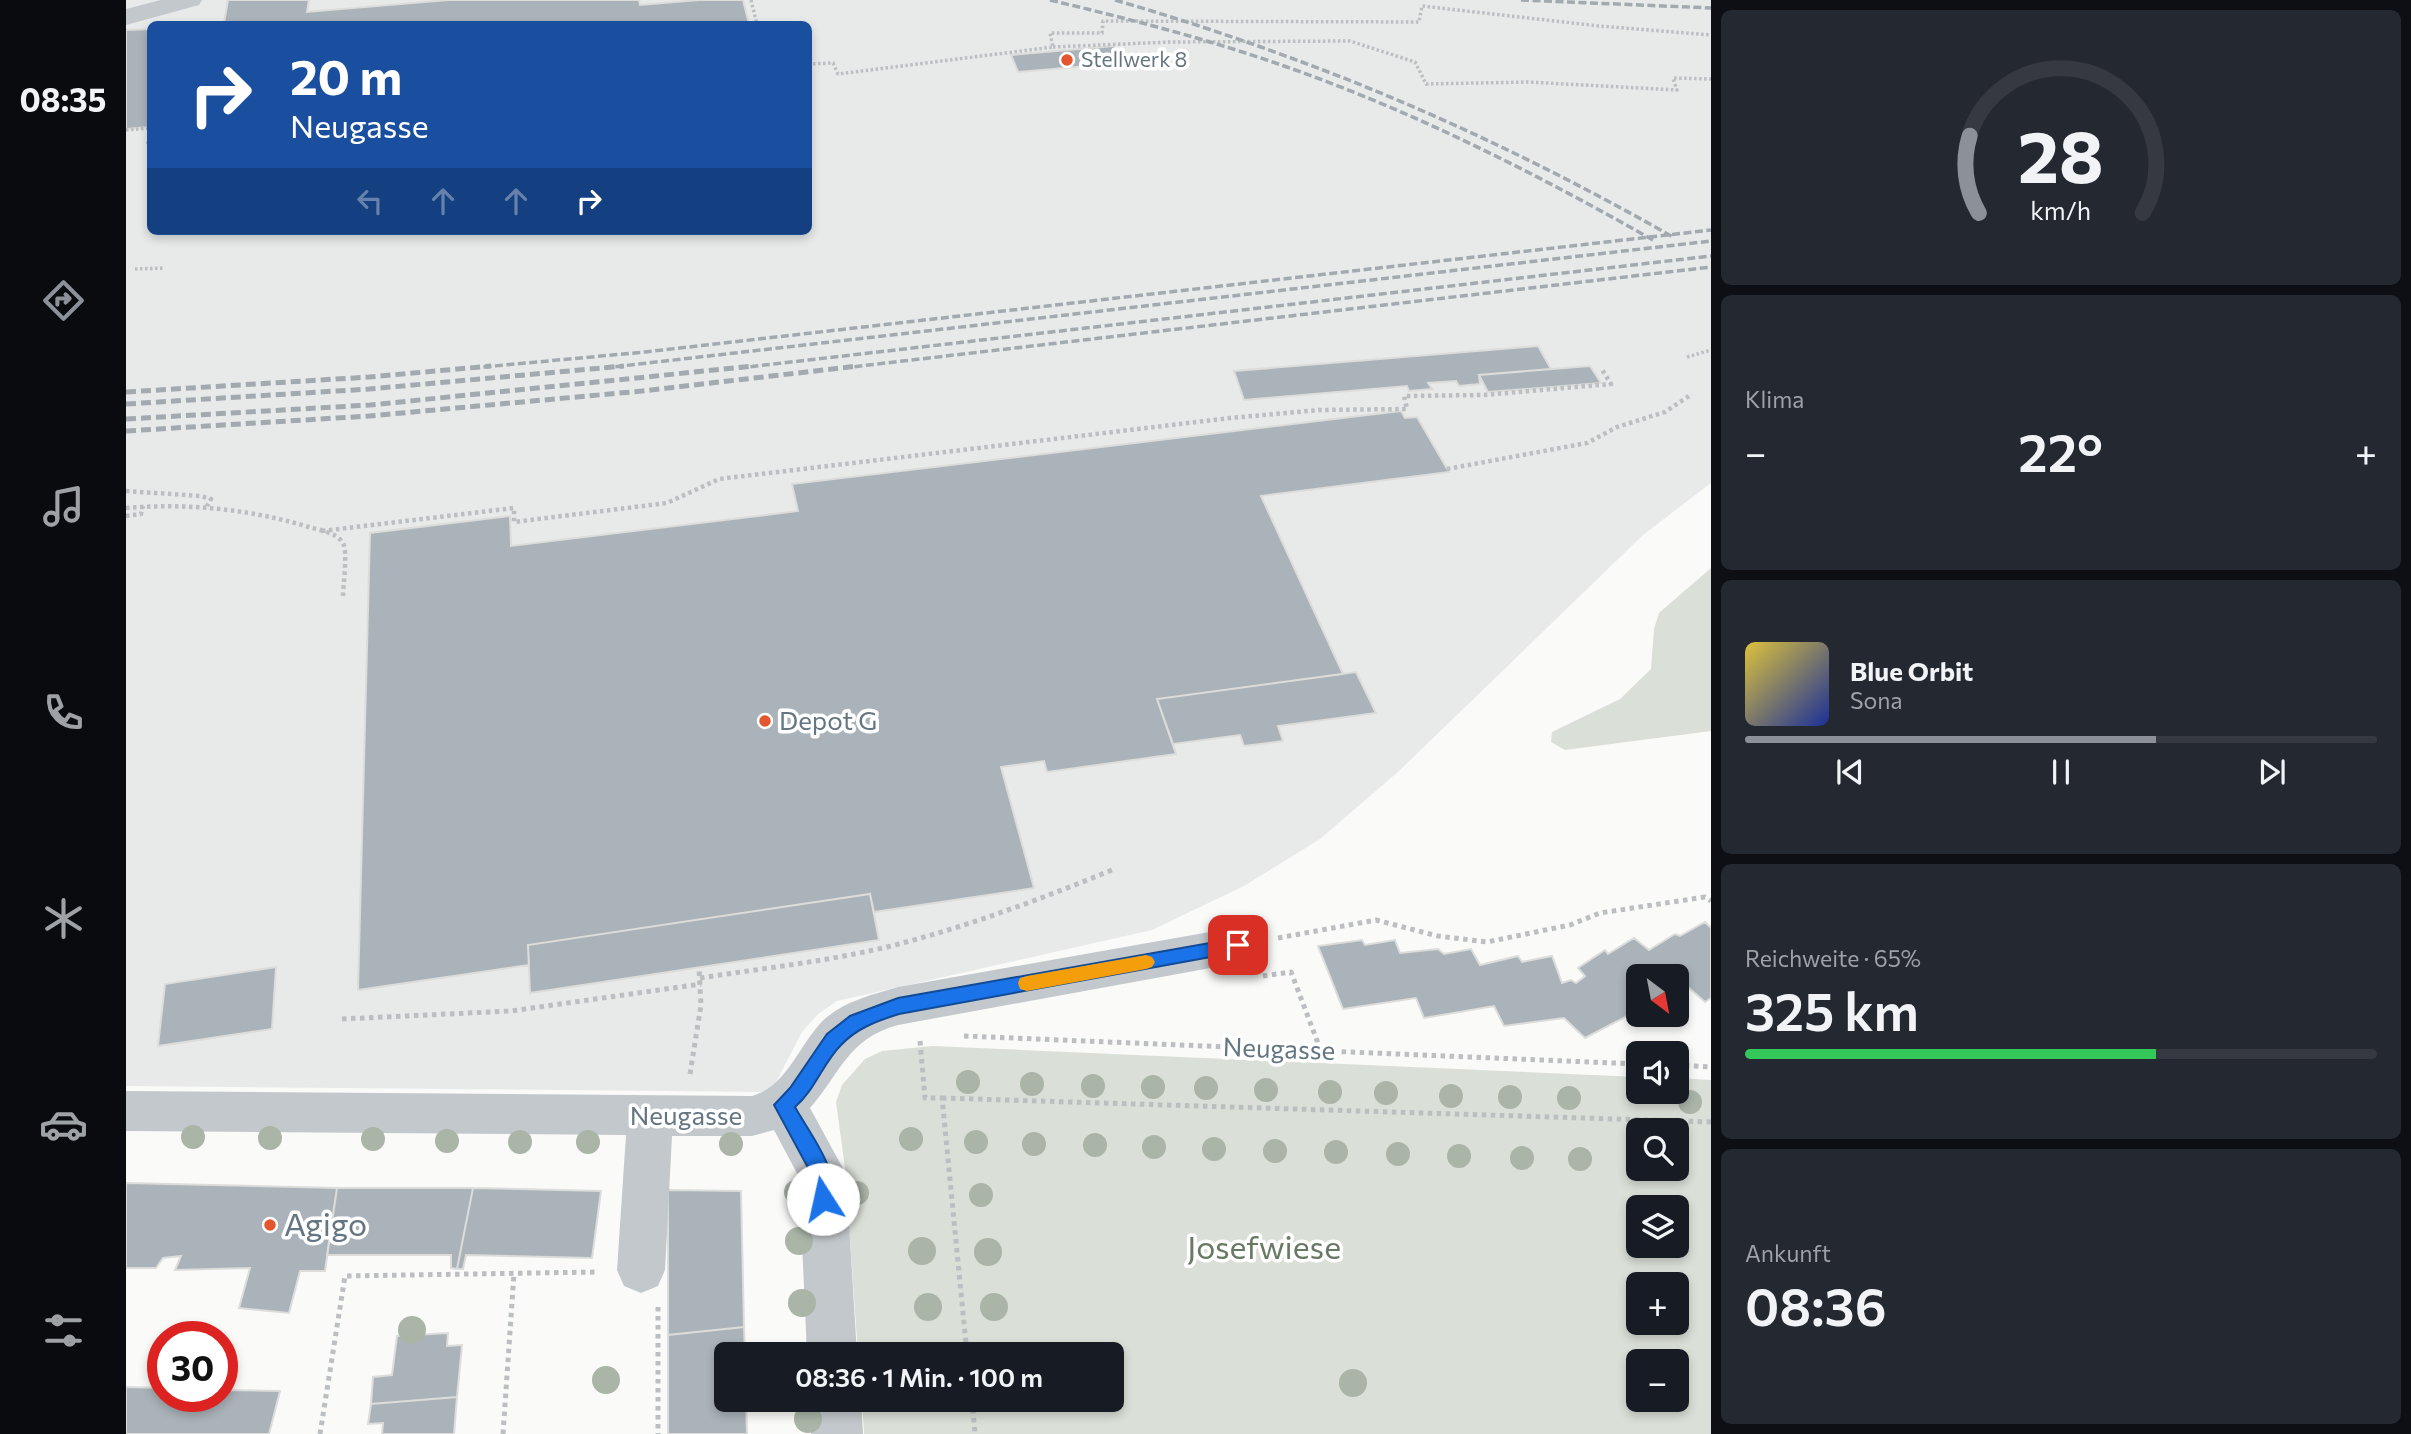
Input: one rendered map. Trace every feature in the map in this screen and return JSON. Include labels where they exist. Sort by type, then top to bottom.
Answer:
[{"type":"street","points":[[126,17],[190,0]]},
{"type":"street","name":"Neugasse","points":[[126,1111],[650,1117],[765,1114],[784,1105],[797,1094],[843,1030],[881,1010],[1238,945]]},
{"type":"street","points":[[784,1105],[822,1174],[831,1342]]},
{"type":"street","points":[[621,1264],[650,1117]]},
{"type":"street","points":[[836,1412],[837,1434]]},
{"type":"path","points":[[751,0],[756,21]]},
{"type":"path","points":[[1053,47],[1050,33],[1102,33],[1103,21],[1419,22],[1422,6],[1598,26],[1711,35]]},
{"type":"path","points":[[812,65],[833,63],[838,74],[1053,47],[1170,42],[1350,41],[1415,62],[1426,84],[1528,82],[1677,90],[1673,78],[1711,79]]},
{"type":"path","points":[[126,130],[147,128]]},
{"type":"path","points":[[135,269],[164,268]]},
{"type":"path","points":[[1687,357],[1711,349]]},
{"type":"path","points":[[322,531],[514,508],[514,522],[667,503],[719,479],[1240,417],[1319,410],[1407,409],[1404,396],[1484,395],[1611,384],[1601,368]]},
{"type":"path","points":[[1447,469],[1587,443],[1617,427],[1665,412],[1692,394]]},
{"type":"path","points":[[126,491],[200,496],[211,499],[207,506]]},
{"type":"path","points":[[126,516],[141,514],[143,506]]},
{"type":"path","points":[[126,508],[207,506],[335,536],[344,545],[343,597]]},
{"type":"path","points":[[342,1019],[511,1011],[835,957],[894,945],[1027,905],[1112,870]]},
{"type":"path","points":[[1321,1051],[1291,972],[1250,978],[1238,945],[1376,920],[1438,936],[1487,942],[1570,925],[1600,913],[1705,897],[1711,901]]},
{"type":"path","points":[[691,1069],[701,1005],[699,968]]},
{"type":"path","points":[[919,1034],[925,1098],[1711,1122]]},
{"type":"path","name":"Neugasse","points":[[961,1036],[1626,1064]]},
{"type":"path","points":[[1689,1066],[1711,1067]]},
{"type":"path","points":[[942,1098],[966,1342]]},
{"type":"path","points":[[320,1434],[345,1276],[599,1272],[621,1264]]},
{"type":"path","points":[[503,1434],[514,1273]]},
{"type":"path","points":[[973,1412],[975,1434]]},
{"type":"shaded area","points":[[126,0],[1711,0],[1711,483],[1643,535],[1399,771],[1320,839],[1244,886],[1152,930],[837,1001],[818,1014],[802,1032],[771,1092],[126,1086]]},
{"type":"green space","points":[[1711,568],[1711,731],[1565,750],[1551,742],[1552,732],[1620,699],[1651,669],[1654,629],[1659,613]]},
{"type":"green space","name":"Josefwiese","points":[[932,1046],[1626,1076],[1626,1104],[1689,1104],[1689,1079],[1711,1080],[1711,1434],[864,1434],[863,1412],[1124,1412],[1124,1342],[857,1342],[845,1168],[836,1102],[842,1085],[865,1059],[882,1051]]},
{"type":"building","points":[[228,0],[309,0],[307,12],[448,0],[639,0],[640,5],[699,0],[743,0],[748,21],[224,21]]},
{"type":"building","points":[[147,29],[147,127],[126,129],[126,30]]},
{"type":"building","name":"Stellwerk 8","points":[[1114,46],[1122,63],[1018,72],[1011,55]]},
{"type":"building","points":[[1538,346],[1551,369],[1479,375],[1480,384],[1459,386],[1456,381],[1428,383],[1432,389],[1409,391],[1407,386],[1244,400],[1234,371]]},
{"type":"building","points":[[1590,366],[1601,383],[1488,392],[1479,375]]},
{"type":"building","name":"Depot G","points":[[1401,411],[1405,418],[1417,417],[1449,472],[1261,496],[1343,674],[1157,699],[1176,754],[1047,772],[1044,761],[1001,767],[1034,888],[874,912],[870,894],[528,945],[529,965],[358,990],[370,533],[510,516],[511,546],[798,511],[792,484]]},
{"type":"building","points":[[1356,672],[1376,713],[1278,726],[1283,741],[1244,746],[1240,735],[1173,744],[1157,699]]},
{"type":"building","points":[[870,894],[879,940],[530,993],[528,945]]},
{"type":"building","points":[[1705,922],[1711,928],[1711,998],[1705,1002],[1689,988],[1689,964],[1626,964],[1626,1017],[1585,1038],[1564,1018],[1504,1026],[1494,1006],[1424,1018],[1416,998],[1343,1009],[1318,946],[1362,940],[1365,945],[1395,940],[1400,953],[1438,949],[1444,954],[1471,949],[1480,965],[1518,956],[1522,962],[1552,956],[1562,983],[1571,980],[1576,983],[1585,976],[1578,968],[1605,950],[1608,954],[1634,938],[1649,950],[1675,934],[1680,936]]},
{"type":"building","points":[[276,967],[272,1029],[158,1046],[165,984]]},
{"type":"building","points":[[126,1183],[337,1188],[325,1271],[300,1271],[289,1313],[239,1308],[250,1268],[175,1270],[181,1256],[163,1258],[156,1268],[126,1268]]},
{"type":"building","points":[[337,1188],[473,1188],[457,1269],[451,1268],[451,1255],[327,1255]]},
{"type":"building","points":[[473,1188],[601,1191],[592,1258],[466,1255],[463,1269],[457,1269]]},
{"type":"building","points":[[668,1190],[741,1191],[744,1327],[668,1335]]},
{"type":"building","points":[[744,1327],[745,1342],[714,1342],[714,1412],[746,1412],[747,1434],[668,1434],[668,1335]]},
{"type":"building","points":[[448,1333],[447,1346],[462,1345],[457,1397],[371,1404],[373,1377],[392,1375],[397,1336]]},
{"type":"building","points":[[126,1387],[147,1388],[147,1412],[238,1412],[238,1390],[280,1391],[269,1434],[126,1434]]},
{"type":"building","points":[[457,1397],[454,1434],[382,1434],[383,1423],[368,1424],[371,1404]]},
{"type":"railway","points":[[1050,0],[1197,38],[1332,84],[1473,145],[1648,237]]},
{"type":"railway","points":[[1115,0],[1262,47],[1401,102],[1537,164],[1669,235]]},
{"type":"railway","points":[[1521,0],[1711,8]]},
{"type":"railway","points":[[1669,235],[1711,230]]},
{"type":"railway","points":[[1648,237],[1669,235]]},
{"type":"railway","points":[[1669,235],[1673,237]]},
{"type":"railway","points":[[472,368],[645,352],[1648,237]]},
{"type":"railway","points":[[1648,237],[1653,240]]},
{"type":"railway","points":[[612,367],[1711,241]]},
{"type":"railway","points":[[739,368],[1711,256]]},
{"type":"railway","points":[[843,368],[1711,267]]},
{"type":"railway","points":[[126,392],[369,377],[491,366]]},
{"type":"railway","points":[[612,367],[624,366]]},
{"type":"railway","points":[[126,419],[370,405],[754,366]]},
{"type":"railway","points":[[126,431],[369,416],[642,391],[858,366]]},
{"type":"railway","points":[[126,404],[369,389],[612,367]]},
{"type":"railway","points":[[604,368],[612,367]]},
{"type":"slow traffic","points":[[1027,983],[1146,962]]},
{"type":"place","name":"Stellwerk 8","points":[[1067,60]]},
{"type":"place","name":"Depot G","points":[[765,721]]},
{"type":"place","name":"Agigo","points":[[270,1225]]},
{"type":"route","points":[[823,1199],[822,1174],[784,1105],[797,1094],[834,1039],[856,1021],[898,1006],[1238,945]]}]
